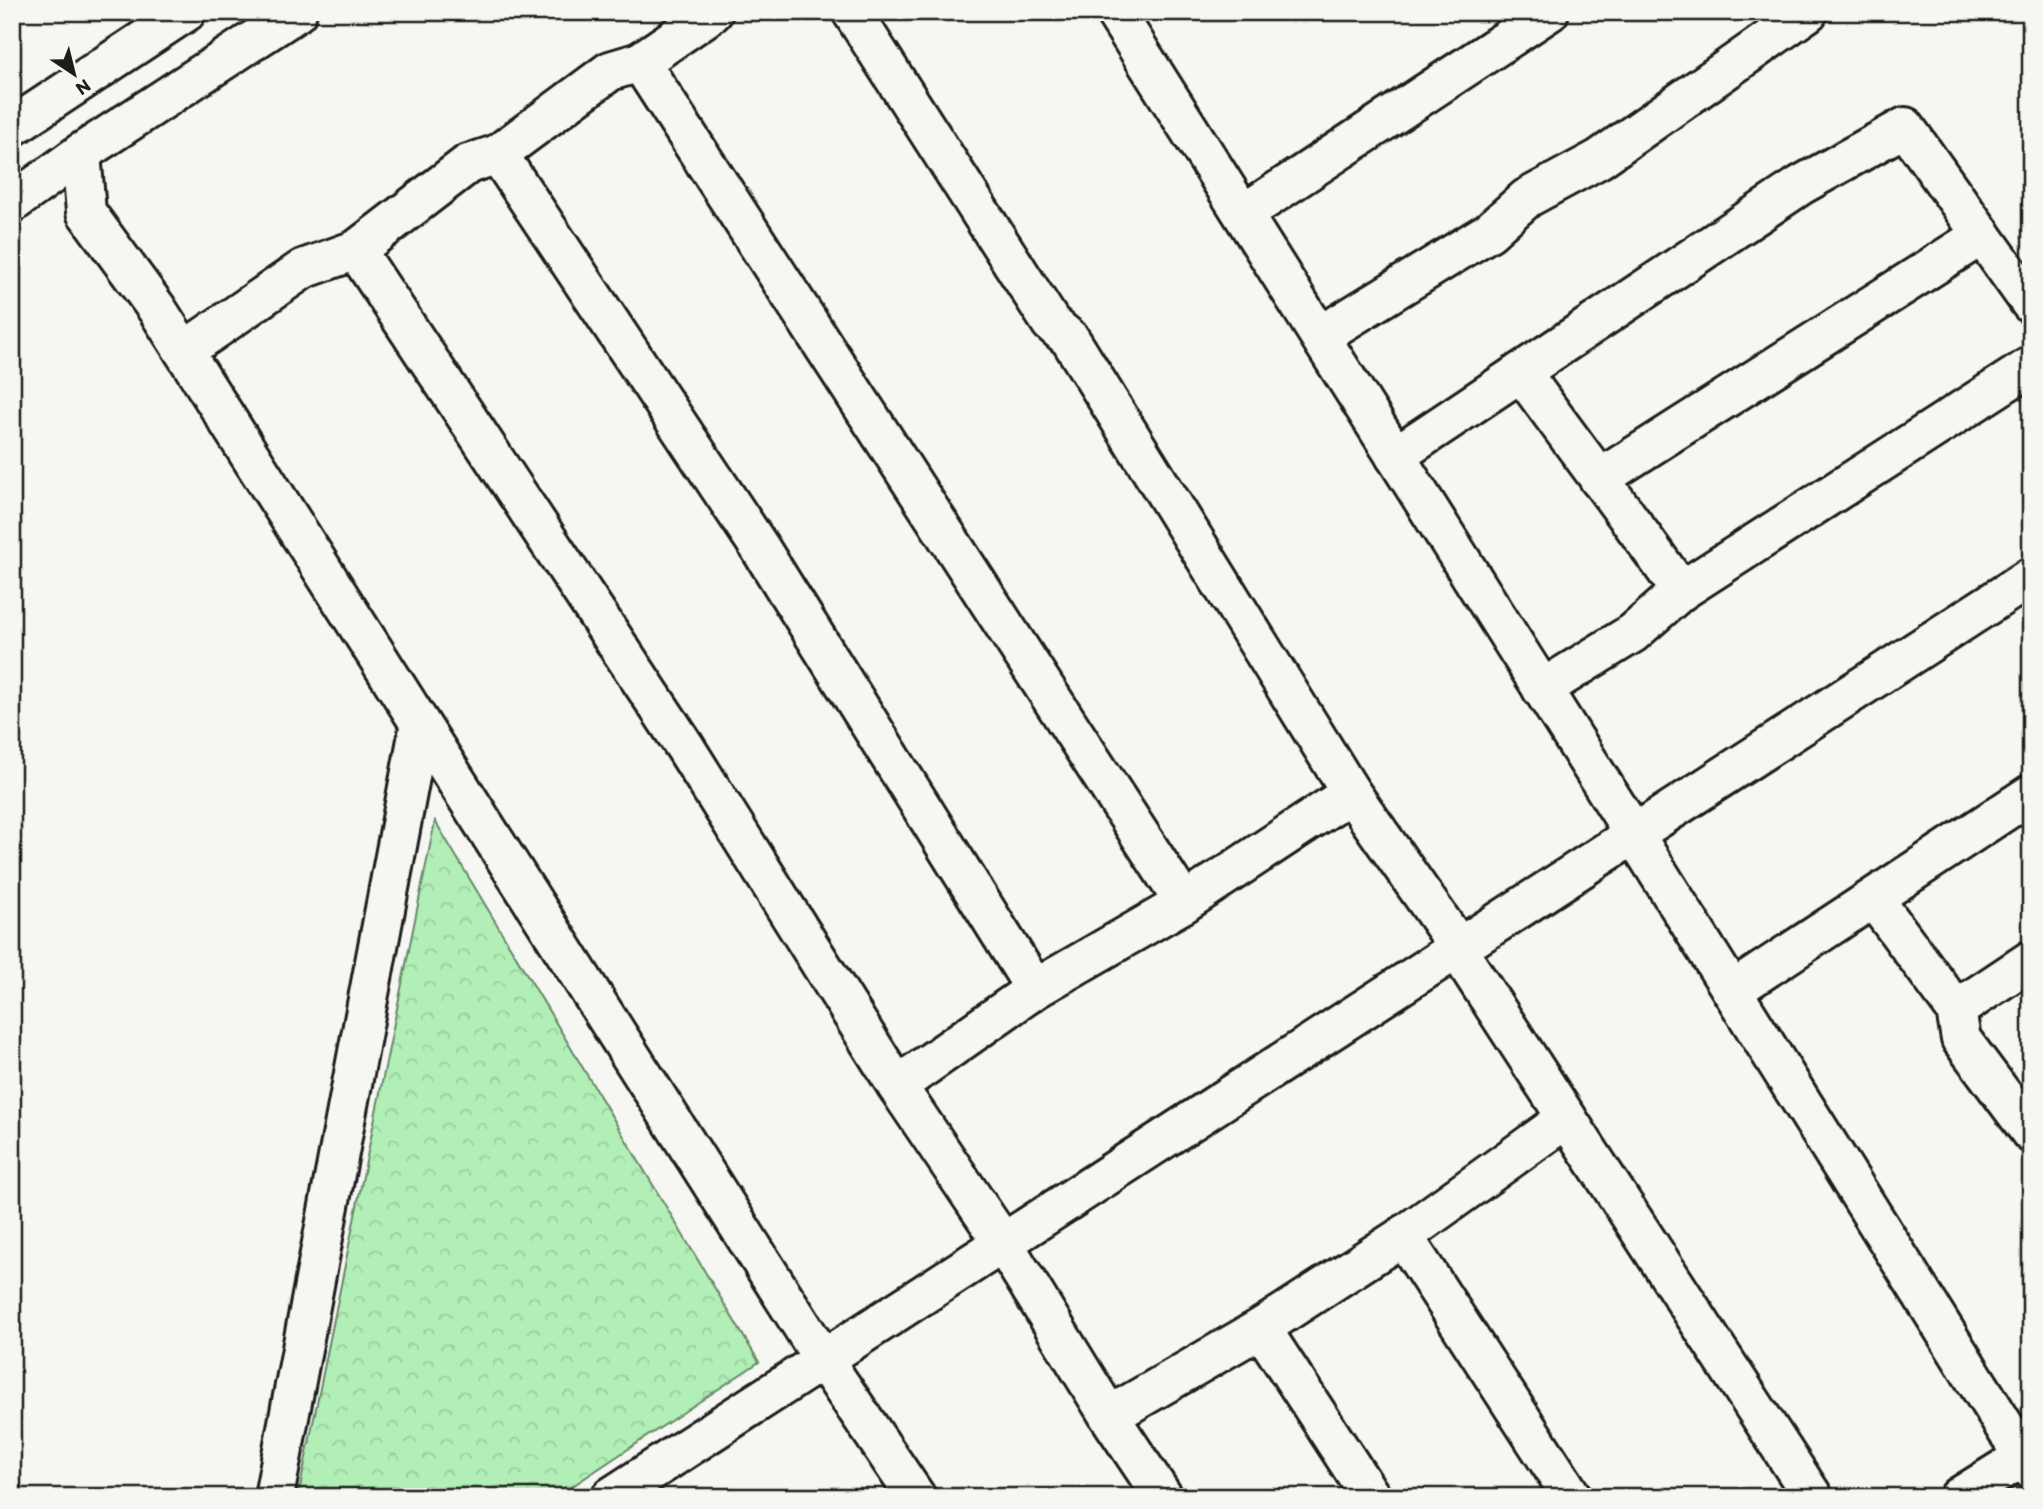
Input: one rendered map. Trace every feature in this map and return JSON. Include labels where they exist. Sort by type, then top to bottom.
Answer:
[{"type":"street","points":[[12,127],[186,12]]},
{"type":"street","points":[[12,203],[81,153],[297,12]]},
{"type":"street","points":[[184,351],[303,268],[356,250],[468,164],[498,154],[610,71],[640,62],[713,12]]},
{"type":"street","points":[[852,12],[1051,323],[1070,339],[1351,793],[1459,947],[1457,949],[1813,1497]]},
{"type":"street","points":[[1115,12],[2027,1463],[1959,1497]]},
{"type":"street","points":[[1243,214],[1549,12]]},
{"type":"street","points":[[1320,336],[1489,232],[1527,198],[1599,159],[1808,12]]},
{"type":"street","points":[[640,62],[1184,903]]},
{"type":"street","points":[[1395,456],[1801,185],[1905,127],[2031,304]]},
{"type":"street","points":[[81,153],[86,212],[157,309],[823,1359],[916,1497]]},
{"type":"street","points":[[498,154],[760,548],[1035,989]]},
{"type":"street","points":[[1599,479],[1982,235]]},
{"type":"street","points":[[356,250],[685,747],[897,1086],[1003,1243],[1109,1416],[1163,1497]]},
{"type":"street","points":[[1542,689],[1633,633],[1681,591],[2031,366]]},
{"type":"street","points":[[1521,372],[1621,505],[1681,591]]},
{"type":"street","points":[[623,1494],[823,1359],[2031,577]]},
{"type":"street","points":[[274,1497],[420,724]]},
{"type":"street","points":[[897,1086],[1035,989],[1184,903],[1351,793]]},
{"type":"street","points":[[1732,991],[2031,794]]},
{"type":"street","points":[[1874,899],[1956,1010],[1961,1039],[2030,1131]]},
{"type":"street","points":[[1956,1010],[2031,960]]},
{"type":"street","points":[[1109,1416],[1261,1328],[1403,1236],[1567,1118]]},
{"type":"street","points":[[1403,1236],[1572,1497]]},
{"type":"street","points":[[1261,1328],[1371,1497]]},
{"type":"green space","points":[[435,821],[759,1362],[556,1497],[298,1497]]}]
